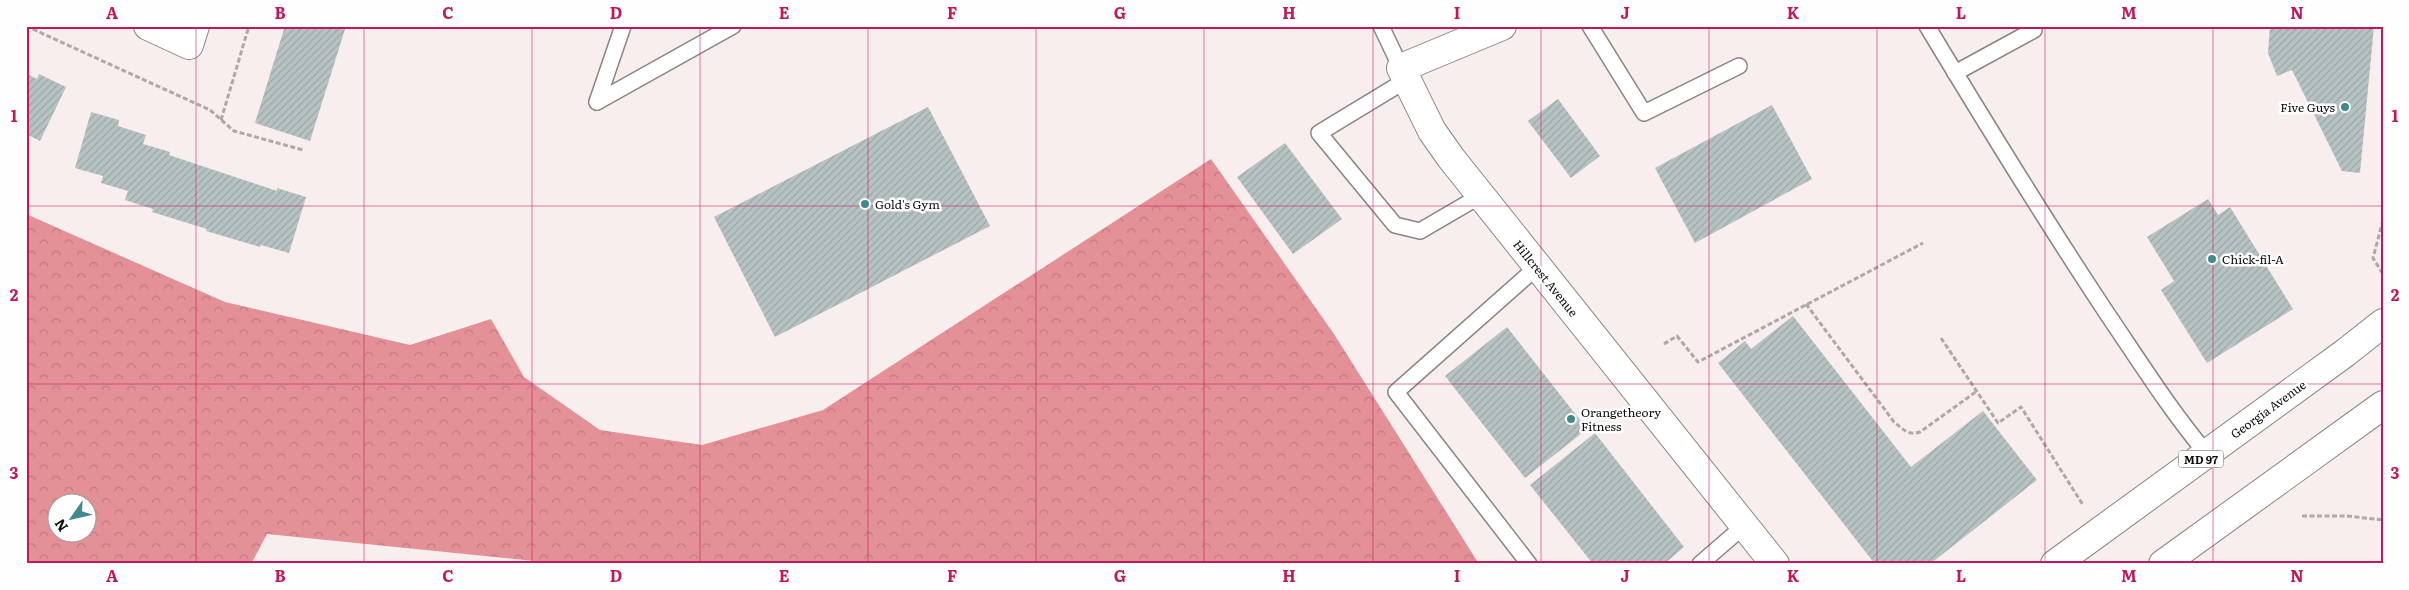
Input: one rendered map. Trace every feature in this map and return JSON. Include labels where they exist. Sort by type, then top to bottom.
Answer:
[{"type":"street","points":[[148,26],[190,45],[196,26]]},
{"type":"street","points":[[1404,74],[1502,26]]},
{"type":"street","name":"Hillcrest Avenue","points":[[1404,74],[1432,131],[1480,196],[1775,564]]},
{"type":"street","name":"Georgia Avenue","points":[[2055,564],[2383,323]]},
{"type":"street","points":[[2163,564],[2383,405]]},
{"type":"street","points":[[2337,438],[2383,430]]},
{"type":"lane","points":[[623,26],[597,102],[733,26]]},
{"type":"lane","points":[[1381,26],[1404,74],[1319,133],[1395,225],[1420,230],[1480,196]]},
{"type":"lane","points":[[1590,26],[1644,113],[1739,66]]},
{"type":"lane","points":[[1927,26],[2002,152],[2093,292],[2166,400],[2207,454]]},
{"type":"lane","points":[[1955,73],[2034,30],[2032,26]]},
{"type":"lane","points":[[1529,564],[1396,392],[1537,267]]},
{"type":"lane","points":[[1700,564],[1745,525]]},
{"type":"path","points":[[26,26],[210,110],[234,131],[303,150]]},
{"type":"path","points":[[221,120],[249,26]]},
{"type":"path","points":[[2383,220],[2373,258],[2383,274]]},
{"type":"path","points":[[1664,344],[1677,336],[1698,362],[1923,243]]},
{"type":"path","points":[[1806,304],[1894,422],[1906,432],[1912,434],[1920,432],[1977,391]]},
{"type":"path","points":[[1941,338],[1998,423],[2021,407],[2084,508]]},
{"type":"path","points":[[2302,516],[2347,516],[2383,520]]},
{"type":"green space","points":[[1211,159],[1334,334],[1479,564],[564,564],[267,534],[251,564],[26,564],[26,214],[225,302],[410,345],[491,319],[524,377],[600,430],[702,445],[823,410]]},
{"type":"building","points":[[285,26],[346,26],[310,141],[255,123]]},
{"type":"building","points":[[2270,26],[2374,26],[2360,173],[2342,171],[2292,70],[2277,76],[2268,53]]},
{"type":"building","points":[[26,73],[37,79],[39,74],[66,87],[40,141],[26,134]]},
{"type":"building","points":[[1558,99],[1600,156],[1571,178],[1528,121]]},
{"type":"building","points":[[1772,105],[1812,179],[1695,243],[1655,168]]},
{"type":"building","points":[[928,107],[990,226],[775,337],[714,217]]},
{"type":"building","points":[[91,112],[119,120],[118,126],[146,135],[143,144],[170,152],[169,155],[277,191],[277,188],[306,197],[289,253],[261,245],[260,247],[206,231],[207,229],[152,212],[153,209],[125,200],[128,191],[101,183],[103,176],[75,168]]},
{"type":"building","points":[[1285,143],[1342,219],[1293,254],[1237,177]]},
{"type":"building","name":"Chick-fil-A","points":[[2208,199],[2218,215],[2230,207],[2293,309],[2207,363],[2161,290],[2174,281],[2147,237]]},
{"type":"building","points":[[1793,316],[1911,467],[1983,411],[2037,480],[1930,564],[1875,564],[1718,363],[1745,341],[1751,349]]},
{"type":"building","points":[[1507,327],[1587,429],[1525,478],[1445,376]]},
{"type":"building","points":[[1595,433],[1684,547],[1664,564],[1593,564],[1530,485]]},
{"type":"place","name":"Five Guys","points":[[2345,107]]},
{"type":"place","name":"Gold's Gym","points":[[865,204]]},
{"type":"place","name":"Chick-fil-A","points":[[2212,259]]},
{"type":"place","name":"Orangetheory Fitness","points":[[1571,419]]}]
